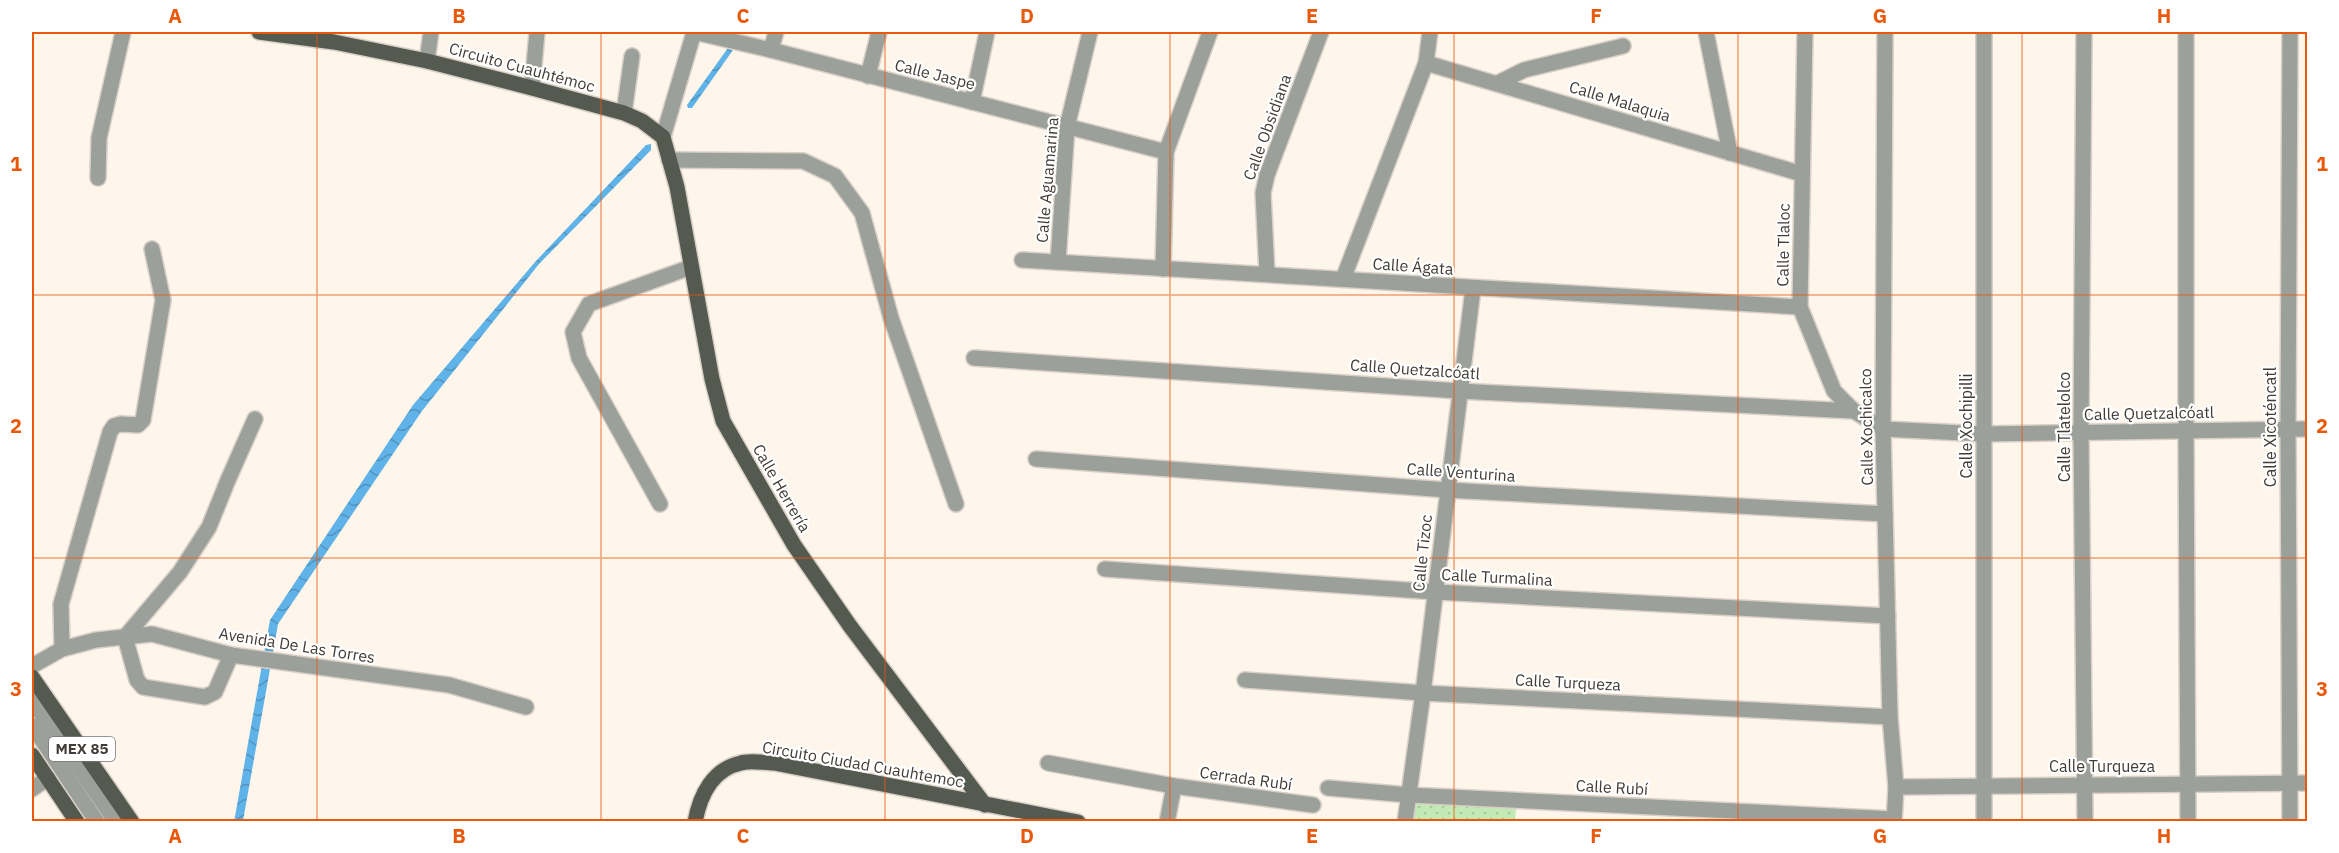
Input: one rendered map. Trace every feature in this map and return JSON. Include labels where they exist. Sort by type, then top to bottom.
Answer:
[{"type":"main road","name":"Circuito Cuauhtémoc","points":[[259,32],[335,37],[532,88],[624,112],[642,121],[663,137]]},
{"type":"main road","name":"Calle Herrería","points":[[663,137],[677,187],[712,379],[723,421],[794,545],[850,626],[985,805]]},
{"type":"main road","name":"MEX 85","points":[[32,677],[132,822]]},
{"type":"main road","name":"MEX 85","points":[[32,755],[77,822]]},
{"type":"main road","name":"Circuito Ciudad Cuauhtemoc","points":[[695,822],[697,808],[712,779],[725,769],[743,762],[774,763],[1077,822]]},
{"type":"street","points":[[98,178],[99,138],[123,32]]},
{"type":"street","points":[[427,61],[431,32]]},
{"type":"street","points":[[532,88],[537,32]]},
{"type":"street","points":[[663,137],[694,32]]},
{"type":"street","name":"Calle Jaspe","points":[[694,32],[1166,152]]},
{"type":"street","points":[[771,50],[776,32]]},
{"type":"street","points":[[868,76],[879,32]]},
{"type":"street","points":[[972,102],[987,32]]},
{"type":"street","name":"Calle Aguamarina","points":[[1058,262],[1067,127],[1090,32]]},
{"type":"street","points":[[1163,269],[1166,152],[1210,32]]},
{"type":"street","name":"Calle Obsidiana","points":[[1267,273],[1263,193],[1267,175],[1321,32]]},
{"type":"street","points":[[1343,279],[1426,63],[1430,32]]},
{"type":"street","points":[[1706,32],[1730,153]]},
{"type":"street","name":"Calle Tlaloc","points":[[1806,32],[1804,39],[1800,307],[1833,391],[1854,411],[1882,429]]},
{"type":"street","name":"Calle Xochicalco","points":[[1885,32],[1882,429],[1890,717],[1896,787],[1894,820]]},
{"type":"street","name":"Calle Xochipilli","points":[[1984,32],[1984,822]]},
{"type":"street","name":"Calle Tlatelolco","points":[[2084,32],[2081,433],[2085,822]]},
{"type":"street","points":[[2186,32],[2188,822]]},
{"type":"street","name":"Calle Xicoténcatl","points":[[2290,32],[2288,429],[2290,822]]},
{"type":"street","points":[[1498,83],[1524,70],[1623,46]]},
{"type":"street","points":[[624,112],[632,56]]},
{"type":"street","name":"Calle Malaquia","points":[[1426,63],[1802,174]]},
{"type":"street","points":[[669,160],[803,161],[835,176],[862,213],[891,318],[956,504]]},
{"type":"street","points":[[62,649],[61,604],[110,432],[114,426],[138,425],[143,420],[163,300],[152,249]]},
{"type":"street","name":"Calle Ágata","points":[[1022,260],[1800,307]]},
{"type":"street","points":[[660,504],[579,358],[573,332],[589,304],[691,267]]},
{"type":"street","name":"Calle Tizoc","points":[[1405,822],[1473,289]]},
{"type":"street","name":"Calle Quetzalcóatl","points":[[974,358],[1459,391],[1854,411]]},
{"type":"street","points":[[231,655],[215,692],[205,697],[143,687],[137,680],[125,637],[180,572],[209,527],[255,419]]},
{"type":"street","name":"Calle Quetzalcóatl","points":[[1882,429],[1984,434],[2307,429]]},
{"type":"street","name":"Calle Venturina","points":[[1036,459],[1447,490],[1885,514]]},
{"type":"street","name":"Calle Turmalina","points":[[1105,569],[1436,592],[1888,616]]},
{"type":"street","name":"Avenida De Las Torres","points":[[32,666],[62,649],[96,640],[152,634],[231,655],[449,685],[526,707]]},
{"type":"street","name":"Calle Turqueza","points":[[1245,680],[1423,693],[1890,717]]},
{"type":"street","points":[[32,700],[116,822]]},
{"type":"street","points":[[32,725],[97,822]]},
{"type":"street","name":"Cerrada Rubí","points":[[1048,762],[1174,786],[1313,806]]},
{"type":"street","points":[[32,789],[48,778]]},
{"type":"street","name":"Calle Turqueza","points":[[1896,787],[2307,783]]},
{"type":"street","points":[[1167,822],[1174,786]]},
{"type":"street","name":"Calle Rubí","points":[[1328,788],[1409,795],[1894,820]]},
{"type":"green space","points":[[1410,792],[1517,797],[1515,821],[1406,822]]},
{"type":"water","points":[[728,48],[733,50],[692,108],[688,108],[687,105]]},
{"type":"water","points":[[651,144],[651,150],[539,264],[422,411],[278,624],[243,821],[234,822],[270,620],[413,405],[535,262],[646,145]]}]
